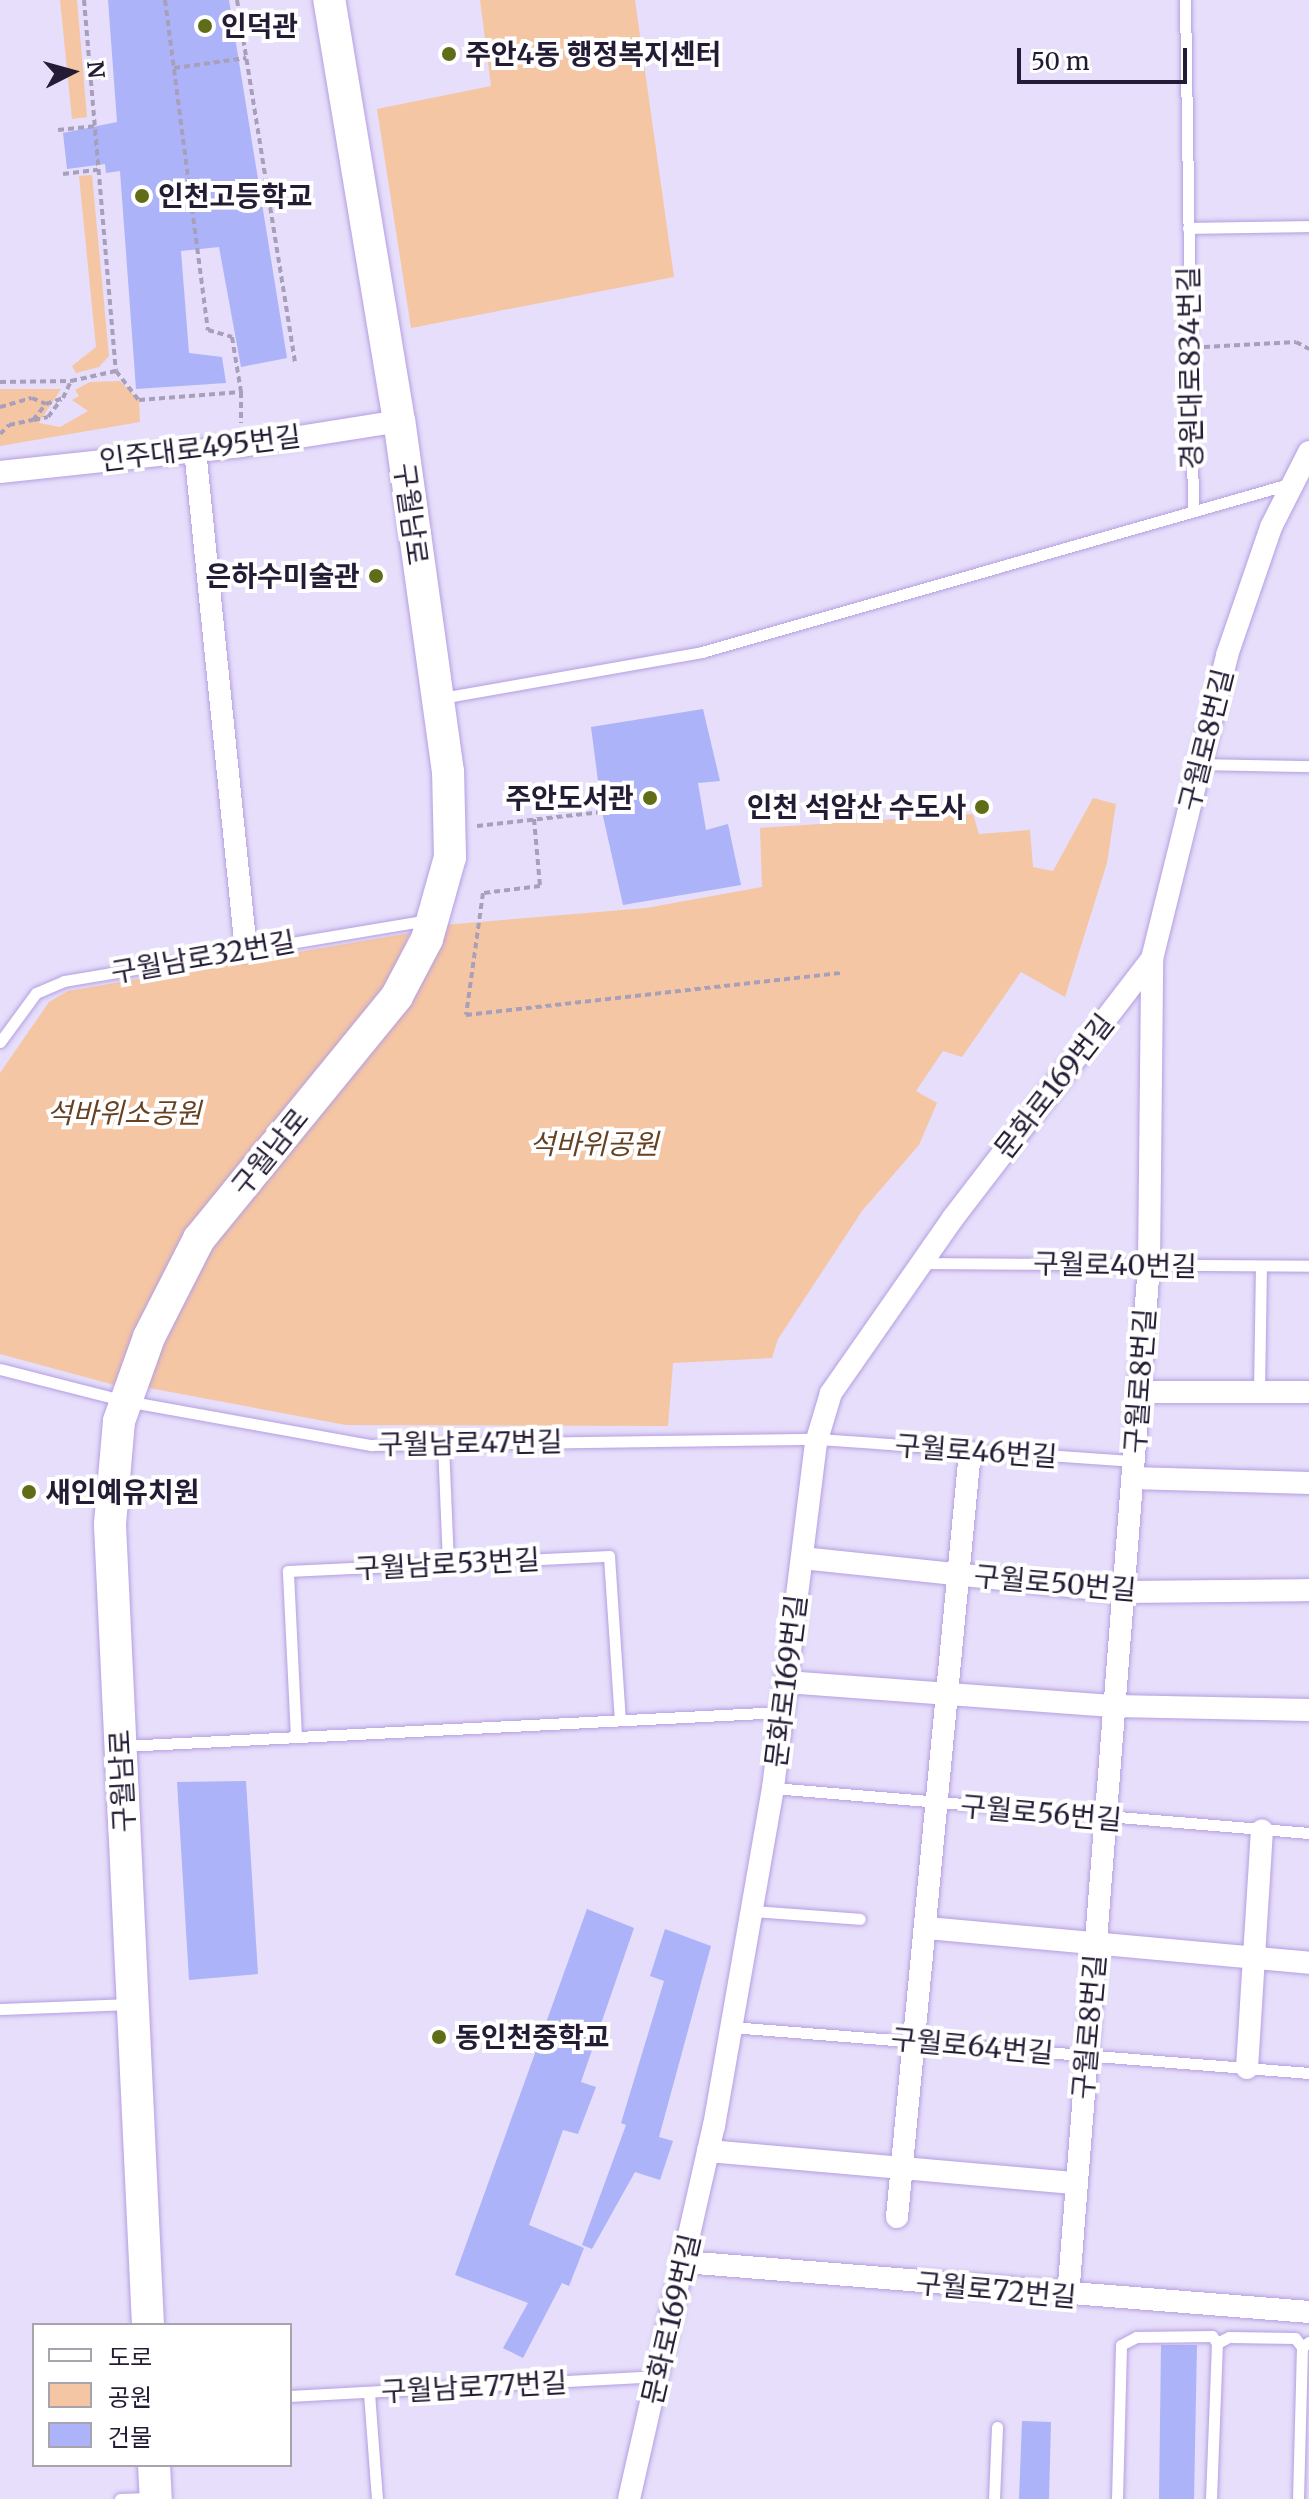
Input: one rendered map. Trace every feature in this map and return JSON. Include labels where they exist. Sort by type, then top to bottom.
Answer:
[{"type":"street","name":"구월남로","points":[[148,2323],[110,1524],[119,1421],[149,1337],[199,1239],[397,996],[432,920],[450,857],[448,772],[399,421],[329,0]]},
{"type":"street","name":"인주대로495번길","points":[[0,472],[242,446],[399,421]]},
{"type":"street","points":[[195,450],[246,950]]},
{"type":"street","name":"구월로8번길","points":[[1068,2297],[1149,1265],[1152,959],[1227,655],[1289,484],[1309,452]]},
{"type":"street","name":"문화로169번길","points":[[629,2499],[708,2151],[731,2027],[773,1788],[818,1439],[831,1393],[844,1368],[920,1263],[1152,959]]},
{"type":"street","points":[[1139,1392],[1309,1392]]},
{"type":"street","points":[[897,2217],[940,1804],[970,1452]]},
{"type":"street","points":[[1133,1470],[1309,1483]]},
{"type":"street","name":"구월로50번길","points":[[802,1558],[1124,1592],[1309,1590]]},
{"type":"street","points":[[786,1682],[949,1690],[1115,1706],[1309,1710]]},
{"type":"street","points":[[1247,2068],[1262,1830]]},
{"type":"street","points":[[927,1928],[1309,1963]]},
{"type":"street","points":[[708,2151],[1077,2183]]},
{"type":"street","name":"구월로72번길","points":[[684,2262],[1068,2297],[1309,2312]]},
{"type":"street","points":[[154,2467],[156,2498]]},
{"type":"lane","name":"경원대로834번길","points":[[1185,0],[1193,509]]},
{"type":"lane","name":"경원대로834번길","points":[[1188,228],[1309,226]]},
{"type":"lane","points":[[437,699],[689,655],[1289,484]]},
{"type":"lane","points":[[1200,764],[1309,766]]},
{"type":"lane","name":"구월남로32번길","points":[[0,1042],[36,993],[64,981],[432,920]]},
{"type":"lane","name":"구월로40번길","points":[[920,1263],[1309,1266]]},
{"type":"lane","points":[[1259,1392],[1261,1266]]},
{"type":"lane","name":"구월남로47번길","points":[[0,1369],[126,1401],[339,1441],[443,1444],[818,1439]]},
{"type":"lane","name":"구월로46번길","points":[[818,1439],[1133,1470]]},
{"type":"lane","points":[[443,1444],[448,1564]]},
{"type":"lane","name":"구월남로53번길","points":[[296,1737],[288,1571],[609,1556],[620,1720]]},
{"type":"lane","points":[[121,1746],[782,1712]]},
{"type":"lane","name":"구월로56번길","points":[[773,1788],[1106,1819],[1309,1833]]},
{"type":"lane","points":[[752,1911],[860,1919]]},
{"type":"lane","points":[[0,2009],[133,2004]]},
{"type":"lane","name":"구월로64번길","points":[[731,2027],[1309,2073]]},
{"type":"lane","points":[[1117,2499],[1121,2345],[1136,2337],[1212,2336],[1217,2343],[1211,2499]]},
{"type":"lane","points":[[1217,2343],[1229,2337],[1295,2338],[1306,2344],[1298,2499]]},
{"type":"lane","name":"구월남로77번길","points":[[292,2396],[659,2376]]},
{"type":"lane","points":[[369,2393],[377,2499]]},
{"type":"lane","points":[[994,2499],[997,2427]]},
{"type":"lane","points":[[120,2499],[156,2498]]},
{"type":"path","points":[[84,0],[116,371],[139,400],[241,392]]},
{"type":"path","points":[[165,0],[208,330],[232,337],[241,392],[242,446]]},
{"type":"path","points":[[237,0],[295,364]]},
{"type":"path","points":[[174,68],[246,58]]},
{"type":"path","points":[[58,130],[94,126]]},
{"type":"path","points":[[63,174],[98,170]]},
{"type":"path","points":[[1190,348],[1296,342],[1309,349]]},
{"type":"path","points":[[0,382],[71,381],[116,371]]},
{"type":"path","points":[[0,434],[9,425],[48,417],[63,398],[71,381]]},
{"type":"path","points":[[0,407],[32,398],[46,404]]},
{"type":"path","points":[[33,420],[46,404],[63,398]]},
{"type":"path","points":[[449,829],[602,812]]},
{"type":"path","points":[[534,819],[540,886],[483,893],[466,1015],[842,973]]},
{"type":"green space","points":[[60,0],[77,0],[87,117],[72,119]]},
{"type":"green space","points":[[480,0],[635,0],[674,277],[411,328],[377,109],[491,86]]},
{"type":"green space","points":[[92,175],[109,356],[99,367],[76,373],[72,366],[96,347],[79,176]]},
{"type":"green space","points":[[120,381],[139,400],[140,422],[0,446],[0,389],[61,389],[39,423],[60,427],[88,411],[72,400],[79,396],[75,390],[90,382]]},
{"type":"green space","name":"석바위공원","points":[[1093,798],[1116,804],[1107,863],[1065,997],[1021,972],[962,1057],[943,1051],[916,1091],[937,1103],[919,1145],[862,1211],[778,1339],[772,1358],[673,1363],[668,1426],[346,1425],[144,1387],[215,1238],[443,925],[646,908],[762,887],[760,828],[973,814],[979,834],[1030,830],[1033,867],[1053,871]]},
{"type":"green space","name":"석바위소공원","points":[[410,933],[385,989],[118,1386],[0,1354],[0,1073],[49,1002],[68,991]]},
{"type":"building","points":[[108,0],[229,0],[287,358],[241,367],[219,247],[181,251],[189,353],[222,357],[226,383],[136,389],[120,171],[106,173],[105,164],[67,169],[63,133],[117,122]]},
{"type":"building","name":"주안도서관","points":[[703,709],[720,781],[698,783],[706,830],[728,824],[741,885],[623,905],[602,812],[591,727]]},
{"type":"building","points":[[246,1781],[258,1974],[189,1980],[177,1782]]},
{"type":"building","points":[[587,1909],[634,1928],[581,2082],[596,2087],[578,2134],[563,2130],[529,2225],[584,2248],[569,2286],[562,2283],[523,2358],[503,2348],[528,2303],[455,2275]]},
{"type":"building","points":[[665,1929],[711,1946],[659,2137],[673,2141],[660,2180],[635,2172],[592,2249],[582,2245],[626,2125],[621,2123],[664,1981],[650,1976]]},
{"type":"building","points":[[1161,2345],[1197,2345],[1194,2499],[1159,2499]]},
{"type":"building","points":[[1022,2421],[1051,2422],[1049,2499],[1019,2499]]},
{"type":"place","name":"인덕관","points":[[205,26]]},
{"type":"place","name":"주안4동 행정복지센터","points":[[449,54]]},
{"type":"place","name":"인천고등학교","points":[[142,196]]},
{"type":"place","name":"은하수미술관","points":[[376,576]]},
{"type":"place","name":"주안도서관","points":[[650,798]]},
{"type":"place","name":"인천 석암산 수도사","points":[[982,807]]},
{"type":"place","name":"새인예유치원","points":[[29,1492]]},
{"type":"place","name":"동인천중학교","points":[[439,2037]]}]
